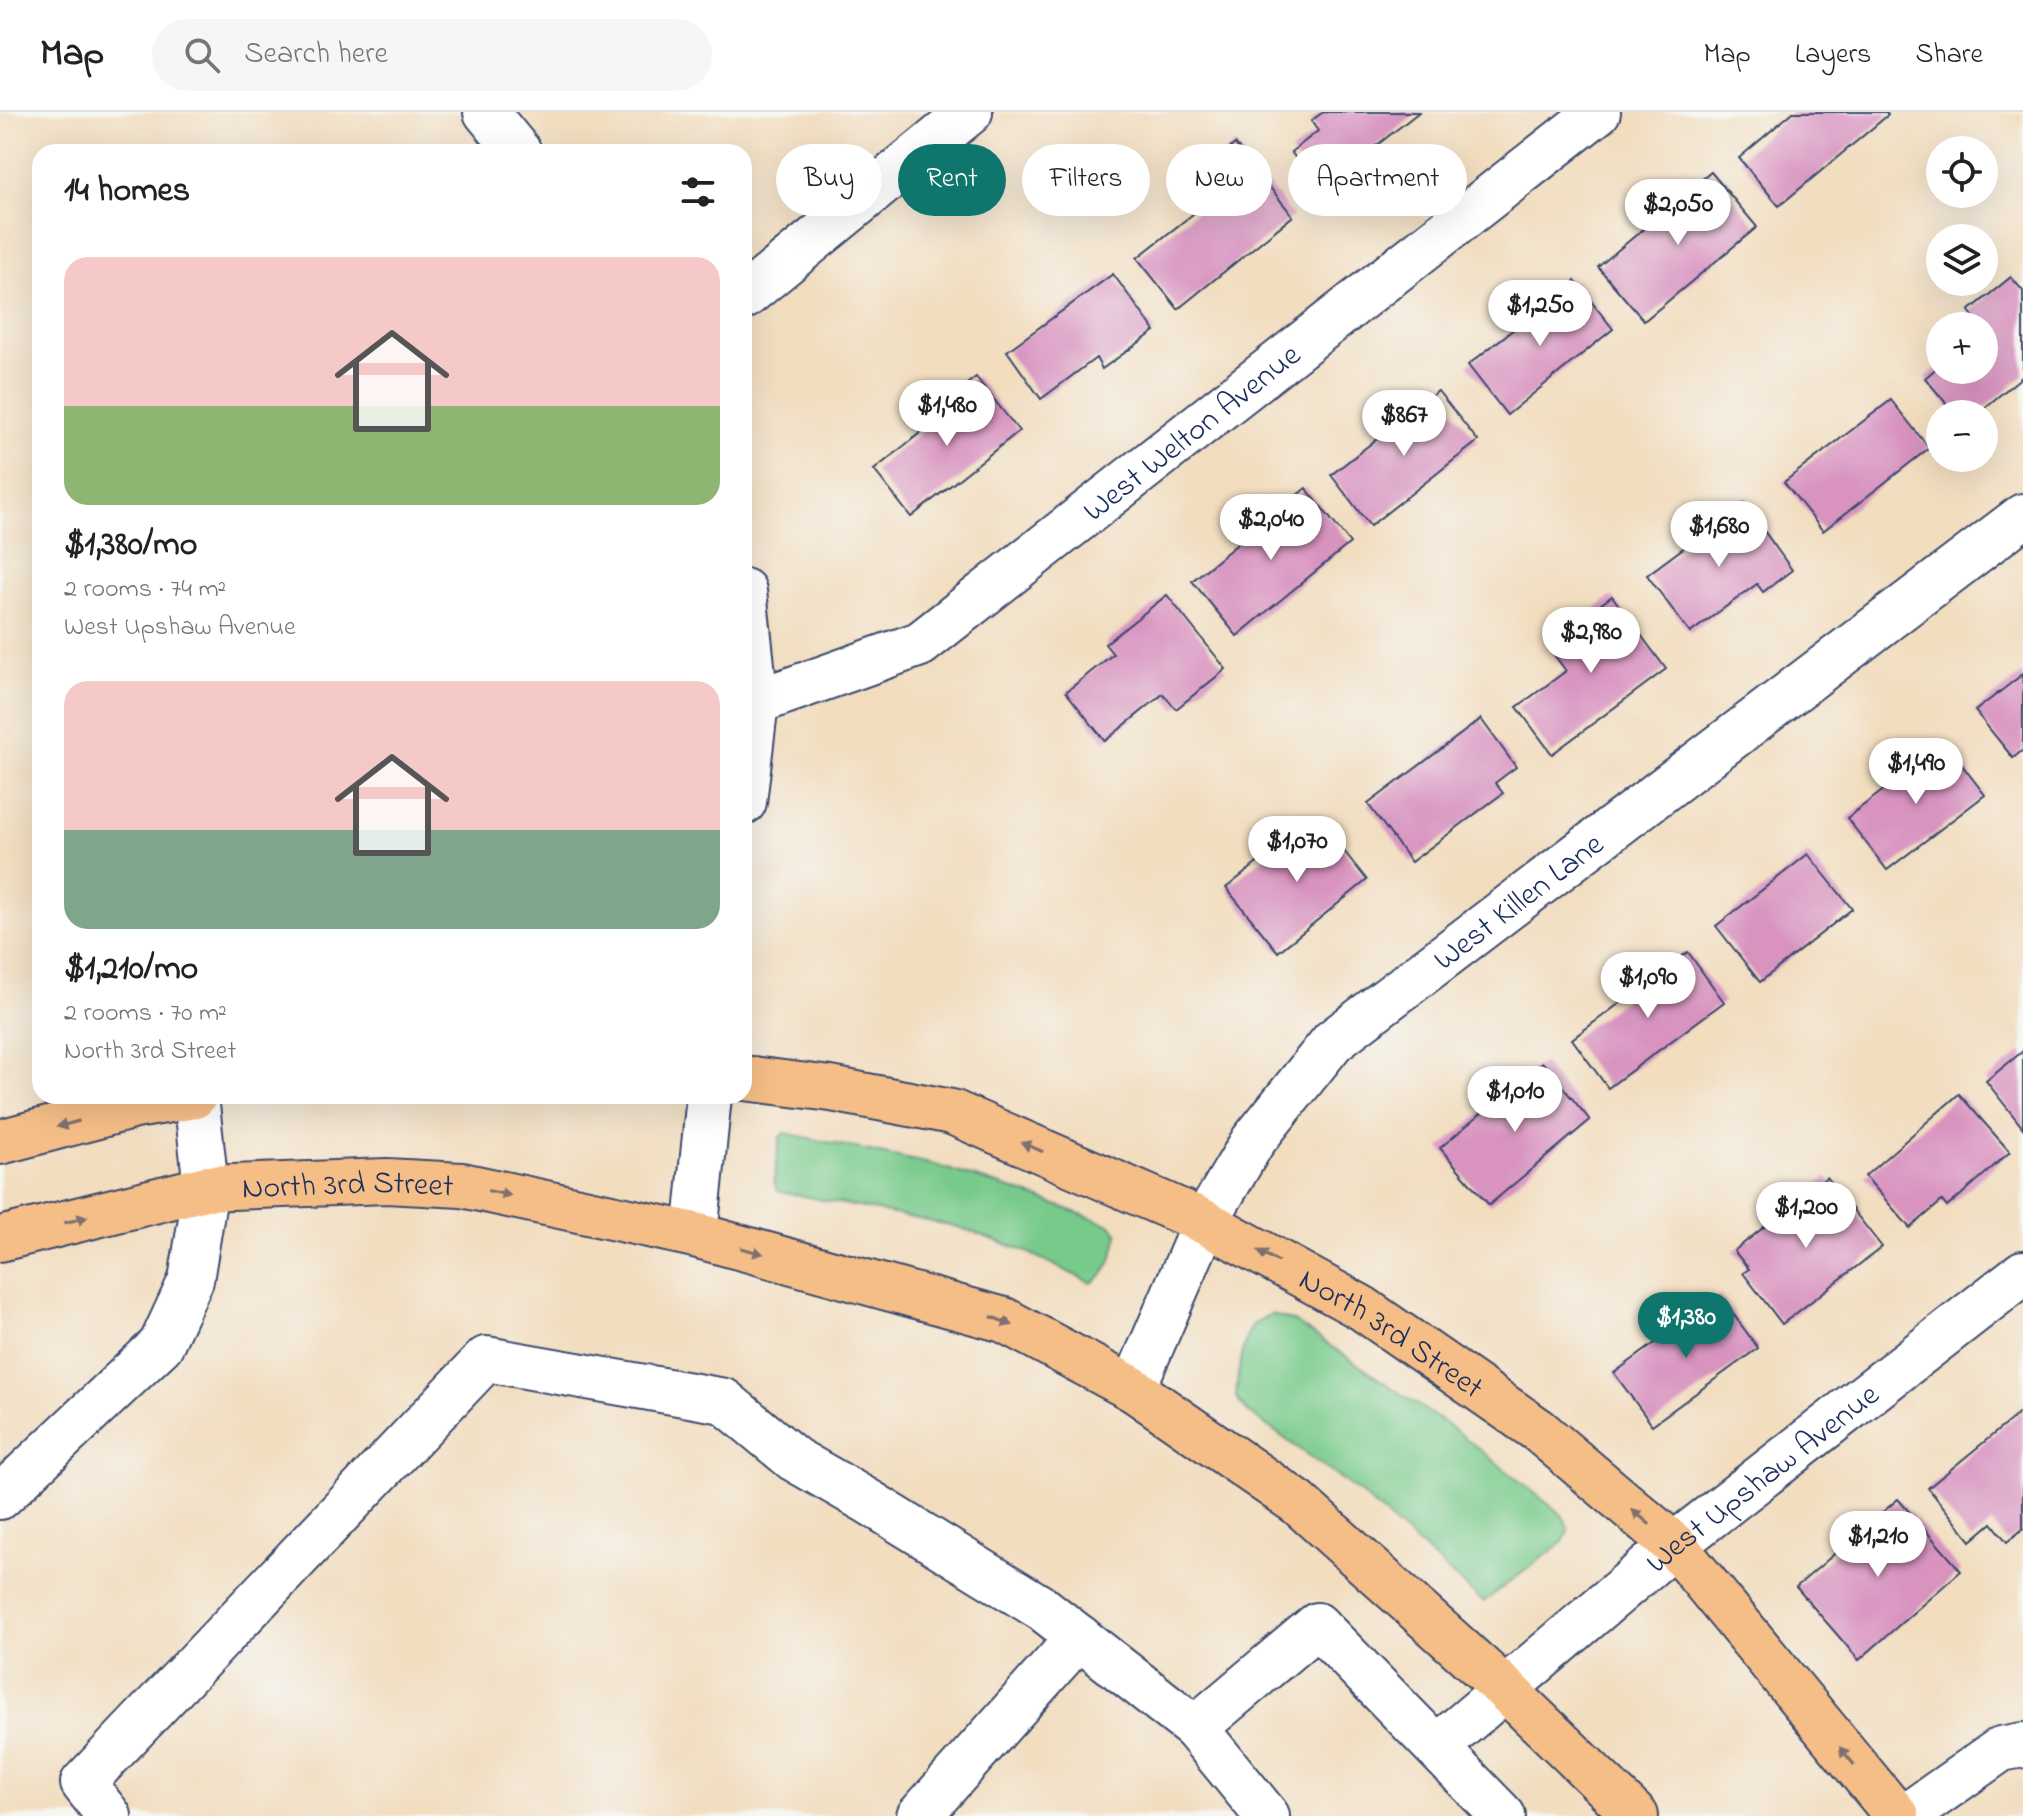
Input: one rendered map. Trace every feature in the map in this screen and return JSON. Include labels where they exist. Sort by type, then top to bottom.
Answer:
[{"type":"main road","name":"North 3rd Street","points":[[752,1079],[831,1089],[952,1112],[1205,1222],[1362,1308],[1538,1430],[1674,1545],[1897,1816]]},
{"type":"main road","points":[[0,1142],[147,1104]]},
{"type":"main road","name":"North 3rd Street","points":[[0,1239],[206,1188],[386,1181],[462,1185],[695,1235],[1004,1320],[1133,1389],[1298,1503],[1505,1689],[1636,1816]]},
{"type":"street","points":[[486,112],[512,144]]},
{"type":"street","points":[[752,290],[970,112]]},
{"type":"street","name":"West Welton Avenue","points":[[756,702],[920,644],[1598,112]]},
{"type":"street","name":"West Killen Lane","points":[[1133,1389],[1205,1222],[1253,1141],[1333,1041],[2023,516]]},
{"type":"street","points":[[752,665],[756,702],[752,735]]},
{"type":"street","points":[[0,1497],[161,1345],[191,1280],[206,1188],[196,1104]]},
{"type":"street","points":[[695,1235],[708,1104]]},
{"type":"street","name":"West Upshaw Avenue","points":[[1439,1749],[1451,1735],[1674,1545],[2023,1273]]},
{"type":"street","points":[[109,1816],[83,1783],[486,1359],[724,1401],[794,1459],[1043,1609],[1195,1728],[1267,1816]]},
{"type":"street","points":[[1195,1728],[1317,1625],[1503,1816]]},
{"type":"street","points":[[919,1816],[1079,1637]]},
{"type":"street","points":[[1906,1816],[2001,1749],[2023,1745]]},
{"type":"green space","points":[[785,1133],[935,1165],[1111,1225],[1118,1234],[1110,1262],[1103,1274],[1091,1283],[1025,1251],[958,1227],[777,1191],[774,1181],[780,1137]]},
{"type":"green space","points":[[1271,1314],[1295,1322],[1459,1433],[1562,1515],[1568,1529],[1562,1543],[1483,1602],[1360,1493],[1248,1412],[1236,1399],[1240,1360],[1246,1339],[1254,1324]]},
{"type":"building","points":[[1323,112],[1419,112],[1378,144],[1301,144],[1318,131],[1311,121]]},
{"type":"building","points":[[1793,112],[1886,112],[1888,115],[1779,206],[1739,158]]},
{"type":"building","points":[[1711,172],[1757,227],[1644,321],[1598,267]]},
{"type":"building","points":[[1272,190],[1288,210],[1288,216],[1293,216],[1178,309],[1137,258],[1190,216],[1272,216]]},
{"type":"building","points":[[1113,274],[1155,331],[1102,369],[1096,358],[1041,399],[1007,351]]},
{"type":"building","points":[[2011,277],[2023,291],[2023,376],[1994,400],[1943,400],[1930,384],[1998,384],[1998,312],[1969,311],[1988,296],[1998,296],[1998,288]]},
{"type":"building","points":[[1575,281],[1613,329],[1507,415],[1468,365]]},
{"type":"building","points":[[976,377],[1019,431],[911,517],[874,470],[946,412],[940,405]]},
{"type":"building","points":[[1438,391],[1478,441],[1370,526],[1331,475]]},
{"type":"building","points":[[1891,400],[1926,444],[1926,450],[1823,531],[1784,482]]},
{"type":"building","points":[[1306,488],[1350,543],[1237,636],[1192,581]]},
{"type":"building","points":[[1744,503],[1792,570],[1763,592],[1757,584],[1690,633],[1647,575]]},
{"type":"building","points":[[1167,595],[1226,669],[1176,709],[1163,694],[1105,741],[1066,692],[1113,654],[1105,644]]},
{"type":"building","points":[[1612,596],[1666,669],[1552,754],[1517,707],[1566,671],[1547,645]]},
{"type":"building","points":[[2023,674],[2023,750],[2013,758],[1975,711]]},
{"type":"building","points":[[1481,719],[1516,767],[1495,783],[1503,793],[1411,862],[1368,804]]},
{"type":"building","points":[[1945,743],[1985,795],[1887,870],[1847,818]]},
{"type":"building","points":[[1316,816],[1367,880],[1278,952],[1226,888]]},
{"type":"building","points":[[1808,854],[1852,909],[1760,982],[1716,926]]},
{"type":"building","points":[[1688,952],[1724,1002],[1608,1088],[1572,1039]]},
{"type":"building","points":[[2023,1051],[2023,1128],[1986,1081]]},
{"type":"building","points":[[1542,1062],[1590,1120],[1489,1205],[1440,1148]]},
{"type":"building","points":[[1959,1094],[2010,1152],[1947,1207],[1942,1201],[1910,1228],[1865,1176]]},
{"type":"building","points":[[1827,1177],[1882,1247],[1782,1324],[1743,1273],[1749,1269],[1734,1251]]},
{"type":"building","points":[[1720,1296],[1758,1348],[1652,1425],[1614,1373]]},
{"type":"building","points":[[2023,1410],[2023,1529],[2007,1542],[1992,1523],[1971,1541],[1928,1488]]},
{"type":"building","points":[[1898,1499],[1961,1571],[1859,1660],[1796,1587]]}]
